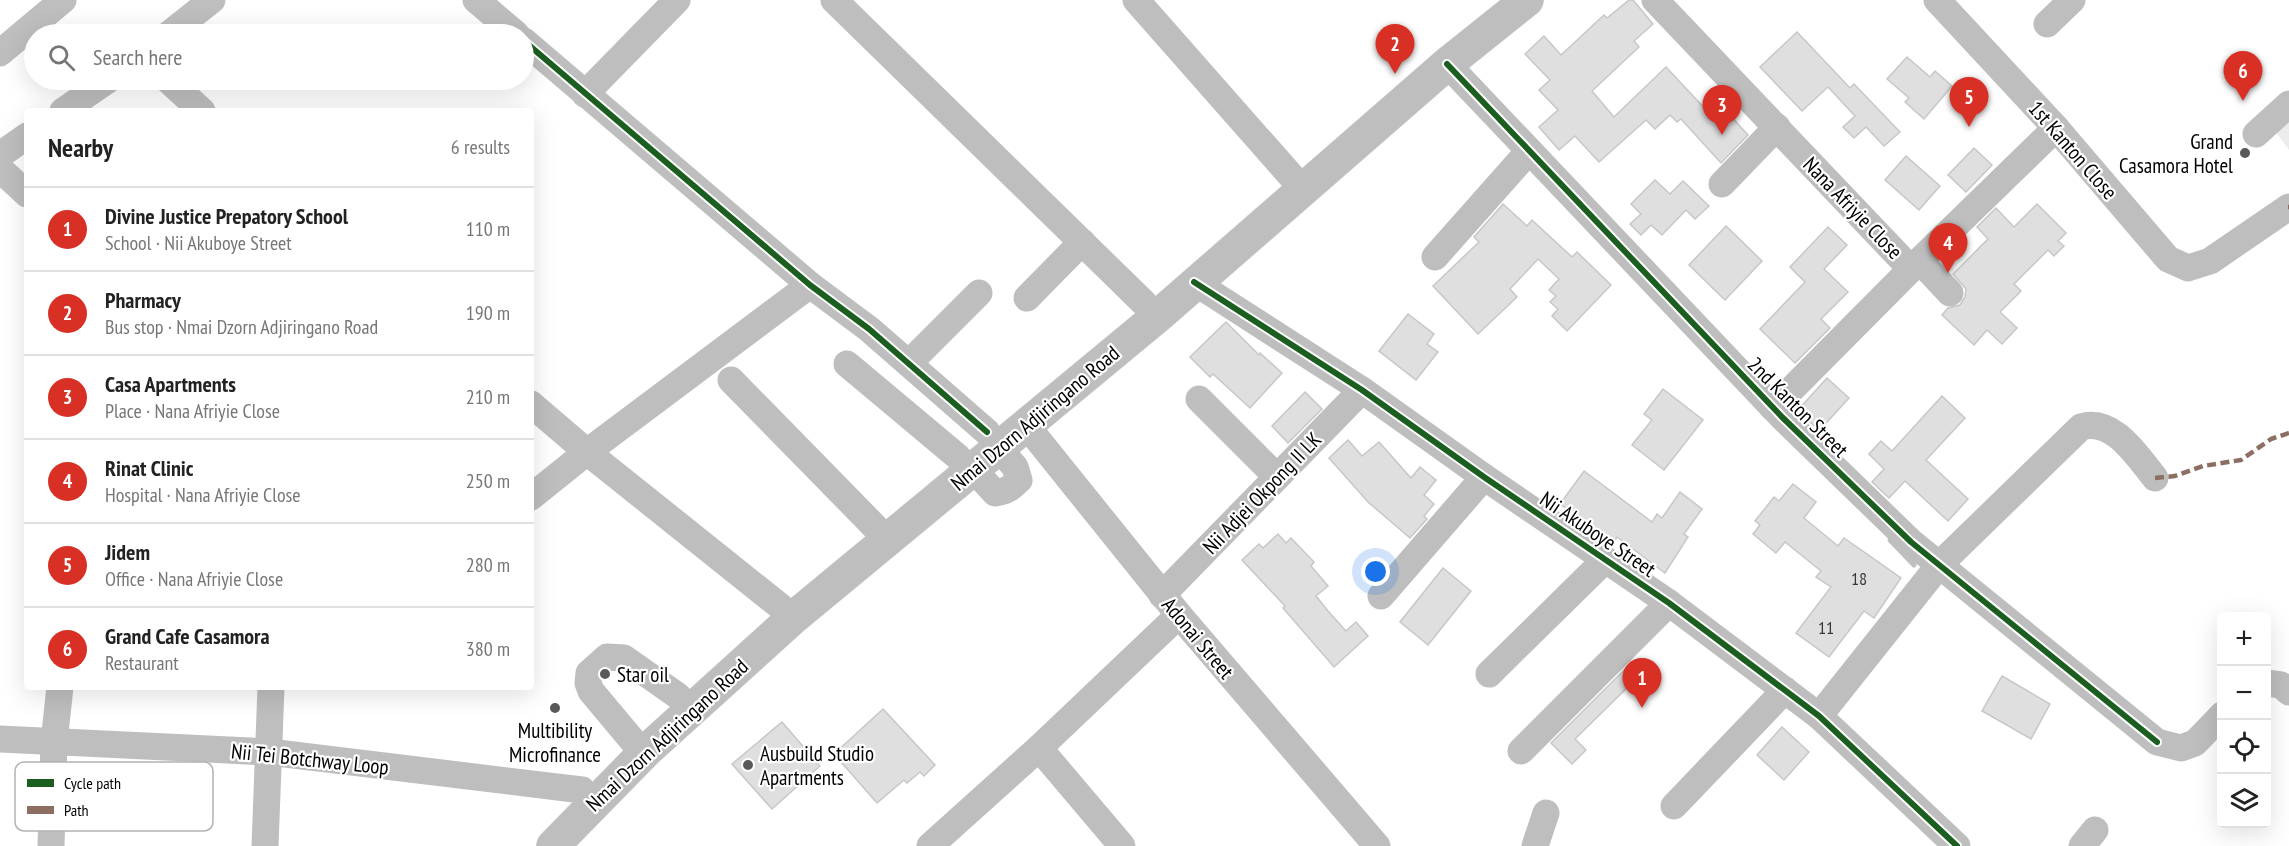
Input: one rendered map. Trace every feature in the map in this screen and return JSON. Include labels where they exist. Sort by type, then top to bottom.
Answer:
[{"type":"main road","name":"Nmai Dzorn Adjiringano Road","points":[[993,440],[1026,425],[1144,303],[1498,0]]},
{"type":"main road","name":"Nmai Dzorn Adjiringano Road","points":[[552,846],[646,751],[965,463],[1108,342],[1194,282],[1303,191],[1447,64],[1527,0]]},
{"type":"main road","name":"Nmai Dzorn Adjiringano Road","points":[[531,846],[632,740],[714,663],[875,527],[965,463]]},
{"type":"street","points":[[34,24],[63,0]]},
{"type":"street","points":[[182,24],[212,0]]},
{"type":"street","points":[[476,0],[504,24]]},
{"type":"street","points":[[585,94],[677,0]]},
{"type":"street","points":[[834,0],[1144,303]]},
{"type":"street","points":[[1136,0],[1292,177]]},
{"type":"street","name":"Nana Afriyie Close","points":[[1655,0],[1777,128],[1915,265],[2056,128]]},
{"type":"street","name":"1st Kanton Close","points":[[1937,0],[2056,128],[2168,259],[2188,268],[2210,261],[2289,207]]},
{"type":"street","points":[[2047,24],[2072,0]]},
{"type":"street","points":[[0,53],[24,33]]},
{"type":"street","points":[[534,50],[810,285],[869,328],[993,440]]},
{"type":"street","name":"2nd Kanton Street","points":[[1447,64],[1773,408],[1911,542],[2157,741],[2181,748],[2195,743],[2217,720]]},
{"type":"street","points":[[67,108],[93,90]]},
{"type":"street","points":[[179,90],[199,108]]},
{"type":"street","points":[[2256,134],[2289,104]]},
{"type":"street","points":[[1722,184],[1777,128]]},
{"type":"street","points":[[0,155],[24,138]]},
{"type":"street","points":[[1435,257],[1529,151]]},
{"type":"street","points":[[0,169],[24,191]]},
{"type":"street","points":[[1027,298],[1082,243]]},
{"type":"street","points":[[1773,408],[1915,265],[1950,293]]},
{"type":"street","name":"Nii Akuboye Street","points":[[1194,282],[1362,390],[1484,477],[1669,603],[1819,716],[1958,846]]},
{"type":"street","points":[[534,495],[587,452],[810,285]]},
{"type":"street","points":[[909,363],[979,293]]},
{"type":"street","points":[[847,364],[965,463]]},
{"type":"street","points":[[731,380],[875,527]]},
{"type":"street","name":"Nii Adjei Okpong II LK","points":[[930,846],[1039,748],[1170,605],[1277,477],[1362,390]]},
{"type":"street","points":[[1199,399],[1277,477]]},
{"type":"street","points":[[534,407],[587,452],[781,607]]},
{"type":"street","points":[[1819,716],[1940,564],[2080,427],[2090,424],[2114,432],[2155,478]]},
{"type":"street","name":"Adonai Street","points":[[1026,425],[1170,605],[1377,846]]},
{"type":"street","points":[[1381,596],[1484,477]]},
{"type":"street","points":[[1489,674],[1605,560]]},
{"type":"street","points":[[1521,751],[1669,603]]},
{"type":"street","points":[[632,740],[591,691],[588,683],[589,673],[607,657],[624,658],[678,696]]},
{"type":"street","points":[[2271,684],[2281,685],[2289,692]]},
{"type":"street","points":[[53,762],[60,690]]},
{"type":"street","points":[[265,846],[272,690]]},
{"type":"street","points":[[1674,806],[1785,690]]},
{"type":"street","name":"Nii Tei Botchway Loop","points":[[0,739],[269,752],[582,790]]},
{"type":"street","points":[[1039,748],[1122,846]]},
{"type":"street","points":[[1535,846],[1546,813]]},
{"type":"street","points":[[51,831],[51,846]]},
{"type":"shaded area","points":[[2289,115],[2289,150],[2272,127]]},
{"type":"building","points":[[1629,0],[1633,0],[1653,24],[1634,41],[1639,47],[1592,91],[1614,117],[1666,67],[1710,114],[1720,104],[1748,135],[1721,163],[1681,119],[1677,122],[1670,115],[1655,129],[1646,120],[1599,162],[1575,136],[1559,150],[1539,127],[1558,110],[1539,90],[1550,80],[1525,54],[1544,36],[1561,55],[1604,15],[1607,18]]},
{"type":"building","points":[[1797,32],[1850,88],[1854,84],[1900,132],[1884,146],[1866,127],[1854,138],[1843,127],[1855,116],[1828,87],[1802,111],[1760,67]]},
{"type":"building","points":[[1907,57],[1930,77],[1935,71],[1952,86],[1924,119],[1905,102],[1909,98],[1887,79]]},
{"type":"building","points":[[1974,148],[1992,165],[1966,192],[1948,175]]},
{"type":"building","points":[[1906,156],[1940,186],[1919,210],[1885,180]]},
{"type":"building","points":[[1655,180],[1670,194],[1683,181],[1709,206],[1695,219],[1686,210],[1662,235],[1651,225],[1641,235],[1630,224],[1641,214],[1631,204]]},
{"type":"building","points":[[1503,204],[1527,226],[1532,220],[1572,257],[1577,252],[1611,285],[1567,331],[1552,316],[1558,309],[1550,302],[1556,296],[1549,290],[1559,279],[1538,259],[1510,289],[1517,297],[1478,334],[1433,286],[1479,242],[1474,237]]},
{"type":"building","points":[[2037,204],[2066,233],[2058,241],[2064,246],[2054,256],[2048,250],[2014,284],[2021,291],[2000,312],[2017,328],[2002,344],[1987,330],[1974,345],[1942,315],[1948,308],[1960,305],[1965,297],[1966,289],[1953,274],[1988,239],[1977,227],[1996,208],[2014,227]]},
{"type":"building","points":[[1726,226],[1762,261],[1725,300],[1689,265]]},
{"type":"building","points":[[1828,227],[1847,245],[1824,269],[1848,292],[1821,319],[1830,328],[1795,363],[1760,329],[1805,282],[1790,267]]},
{"type":"building","points":[[1408,314],[1434,334],[1427,344],[1438,352],[1416,380],[1379,351]]},
{"type":"building","points":[[1226,322],[1259,355],[1260,353],[1282,373],[1250,408],[1213,374],[1210,377],[1190,357]]},
{"type":"building","points":[[1827,378],[1849,398],[1819,431],[1798,410]]},
{"type":"building","points":[[1663,389],[1703,420],[1664,470],[1632,445],[1652,420],[1644,414]]},
{"type":"building","points":[[1305,392],[1322,409],[1288,443],[1272,426]]},
{"type":"building","points":[[1942,396],[1965,418],[1926,460],[1968,499],[1948,521],[1905,481],[1889,498],[1872,482],[1884,469],[1869,454],[1881,441],[1892,451]]},
{"type":"building","points":[[1348,440],[1362,456],[1379,442],[1411,478],[1420,467],[1436,480],[1424,495],[1434,504],[1424,516],[1427,519],[1410,538],[1368,502],[1329,458]]},
{"type":"building","points":[[1584,471],[1652,522],[1657,514],[1662,518],[1680,492],[1702,509],[1684,534],[1688,537],[1665,573],[1617,537],[1613,543],[1560,504]]},
{"type":"building","points":[[1793,484],[1816,502],[1804,518],[1838,546],[1844,538],[1901,578],[1874,618],[1864,611],[1829,657],[1796,633],[1831,587],[1816,577],[1821,571],[1785,542],[1776,553],[1753,534],[1760,525],[1755,521],[1774,497],[1779,501]]},
{"type":"building","points":[[1278,534],[1286,543],[1291,538],[1314,562],[1311,566],[1328,586],[1316,596],[1328,611],[1346,631],[1356,622],[1368,636],[1334,667],[1283,608],[1285,606],[1242,560],[1259,544],[1263,548]]},
{"type":"building","points":[[1443,568],[1471,591],[1428,645],[1400,622]]},
{"type":"building","points":[[1626,668],[1636,679],[1575,739],[1586,750],[1572,764],[1551,743]]},
{"type":"building","points":[[2002,676],[2050,704],[2031,739],[1982,711]]},
{"type":"building","points":[[883,709],[935,765],[924,776],[920,772],[907,783],[904,780],[877,803],[834,754]]},
{"type":"building","name":"Ausbuild Studio Apartments","points":[[782,722],[820,766],[772,809],[732,764]]},
{"type":"building","points":[[1782,727],[1809,752],[1784,780],[1757,755]]},
{"type":"waterway","points":[[1890,540],[1914,565]]},
{"type":"marked path","points":[[2155,478],[2175,476],[2203,466],[2241,460],[2271,439],[2289,433]]},
{"type":"cycle path","points":[[534,50],[810,285],[869,329],[987,432]]},
{"type":"cycle path","points":[[1447,64],[1782,417],[1911,542],[2157,742]]},
{"type":"cycle path","points":[[1194,282],[1362,390],[1484,477],[1669,603],[1819,716],[1957,846]]},
{"type":"place","name":"Pharmacy","points":[[1395,74]]},
{"type":"place","name":"Grand Cafe Casamora","points":[[2243,101]]},
{"type":"place","name":"Jidem","points":[[1969,127]]},
{"type":"place","name":"Casa Apartments","points":[[1722,135]]},
{"type":"place","name":"Grand Casamora Hotel","points":[[2245,153]]},
{"type":"place","name":"Rinat Clinic","points":[[1948,273]]},
{"type":"place","name":"Star oil","points":[[605,674]]},
{"type":"place","name":"Multibility Microfinance","points":[[555,708]]},
{"type":"place","name":"Divine Justice Prepatory School","points":[[1642,708]]},
{"type":"place","name":"Ausbuild Studio Apartments","points":[[748,765]]}]
